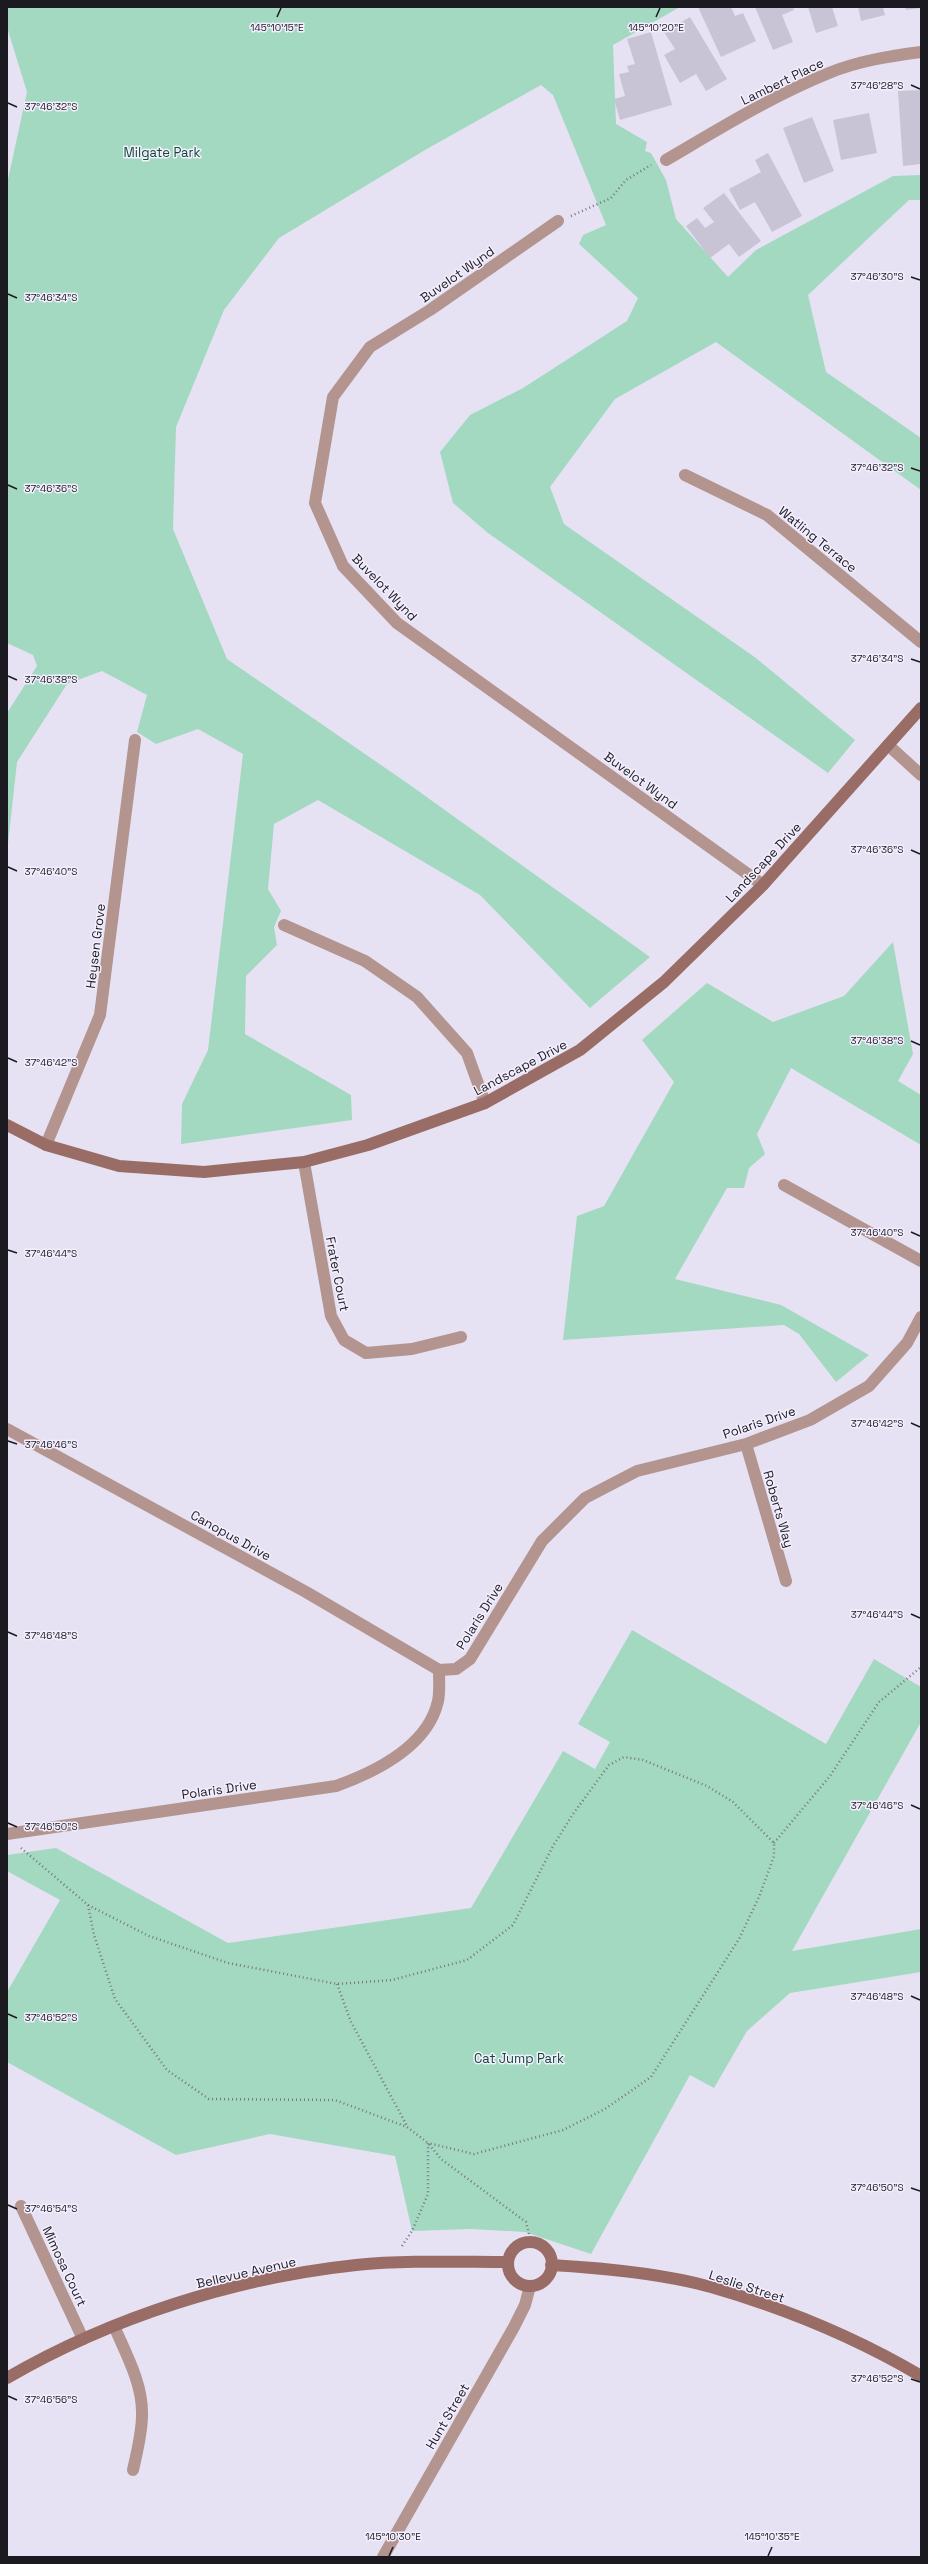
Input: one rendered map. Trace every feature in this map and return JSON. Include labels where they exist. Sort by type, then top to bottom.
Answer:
[{"type":"street","name":"Lambert Place","points":[[666,160],[774,97],[830,72],[884,57],[921,52]]},
{"type":"street","name":"Buvelot Wynd","points":[[558,221],[430,310],[370,347],[333,397],[315,503],[342,566],[397,623],[763,885]]},
{"type":"street","name":"Watling Terrace","points":[[685,475],[767,515],[921,642]]},
{"type":"street","name":"Landscape Drive","points":[[7,1125],[46,1145],[119,1166],[204,1172],[304,1162],[368,1145],[485,1103],[580,1050],[664,982],[763,885],[921,708]]},
{"type":"street","name":"Heysen Grove","points":[[46,1145],[100,1015],[135,740]]},
{"type":"street","points":[[888,745],[921,775]]},
{"type":"street","points":[[284,925],[365,961],[417,997],[467,1053],[485,1103]]},
{"type":"street","name":"Frater Court","points":[[304,1162],[331,1316],[344,1340],[366,1353],[412,1349],[461,1337]]},
{"type":"street","points":[[784,1185],[921,1261]]},
{"type":"street","name":"Polaris Drive","points":[[7,1834],[336,1786],[366,1776],[397,1755],[424,1731],[438,1702],[439,1670],[456,1669],[470,1659],[542,1541],[585,1498],[637,1471],[746,1444],[810,1420],[869,1386],[907,1343],[921,1317]]},
{"type":"street","name":"Canopus Drive","points":[[7,1429],[306,1592],[439,1670]]},
{"type":"street","name":"Roberts Way","points":[[746,1444],[786,1581]]},
{"type":"street","name":"Mimosa Court","points":[[21,2206],[83,2339]]},
{"type":"street","points":[[531,2242],[540,2244],[546,2250],[551,2265],[544,2280],[530,2286],[514,2279],[509,2271],[508,2262],[515,2247],[531,2242]]},
{"type":"street","name":"Bellevue Avenue","points":[[7,2378],[83,2339],[114,2326],[197,2297],[261,2281],[356,2265],[392,2262],[508,2262]]},
{"type":"street","name":"Leslie Street","points":[[551,2265],[599,2268],[710,2287],[834,2331],[921,2376]]},
{"type":"street","name":"Hunt Street","points":[[383,2557],[514,2327],[525,2305],[530,2286]]},
{"type":"street","points":[[114,2326],[135,2377],[142,2403],[141,2426],[133,2470]]},
{"type":"path","points":[[558,221],[590,210],[611,198],[626,180],[644,167],[666,160]]},
{"type":"path","points":[[428,2143],[474,2154],[563,2130],[605,2109],[651,2077],[739,1939],[759,1897],[774,1856],[774,1843],[830,1776],[879,1702],[921,1667]]},
{"type":"path","points":[[19,1846],[88,1905],[149,1936],[228,1963],[337,1984],[392,1980],[467,1960],[513,1925],[553,1846],[573,1814],[610,1765],[624,1757],[643,1760],[706,1786],[732,1802],[774,1843]]},
{"type":"path","points":[[88,1905],[94,1935],[115,1999],[166,2070],[209,2099],[335,2100],[407,2127],[428,2143],[441,2159],[526,2222],[531,2242]]},
{"type":"path","points":[[337,1984],[351,2022],[407,2127]]},
{"type":"path","points":[[392,2262],[412,2232],[428,2194],[428,2143]]},
{"type":"green space","name":"Milgate Park","points":[[7,7],[680,7],[613,45],[616,124],[647,142],[645,151],[651,153],[666,180],[676,219],[728,277],[756,250],[893,176],[921,175],[921,200],[909,200],[808,295],[826,372],[921,438],[921,490],[716,342],[615,399],[550,487],[564,524],[756,658],[855,740],[828,773],[488,533],[453,503],[440,452],[470,415],[523,388],[627,321],[638,298],[579,244],[583,235],[606,225],[553,95],[541,85],[425,150],[279,238],[224,310],[176,427],[173,529],[227,659],[410,785],[650,957],[590,1008],[480,895],[318,800],[274,824],[268,889],[281,911],[274,927],[277,945],[246,976],[245,1034],[351,1095],[352,1120],[181,1144],[182,1104],[208,1050],[243,754],[198,729],[156,744],[137,732],[147,695],[102,671],[67,684],[17,762],[7,853],[7,713],[37,666],[33,655],[7,643],[7,184],[27,92],[7,27]]},
{"type":"green space","points":[[893,942],[913,1054],[898,1081],[921,1095],[921,1145],[791,1068],[757,1134],[765,1154],[749,1168],[744,1188],[727,1188],[675,1279],[781,1305],[869,1355],[836,1382],[799,1334],[784,1325],[563,1340],[577,1216],[604,1206],[674,1082],[642,1040],[707,983],[773,1022],[844,996]]},
{"type":"green space","name":"Cat Jump Park","points":[[632,1630],[826,1744],[874,1659],[921,1687],[921,1722],[792,1951],[921,1929],[921,1972],[790,1993],[747,2031],[714,2088],[690,2075],[591,2254],[525,2232],[471,2229],[412,2231],[395,2156],[270,2134],[176,2155],[7,2062],[7,1992],[60,1900],[7,1871],[7,1855],[56,1848],[228,1943],[471,1908],[563,1751],[595,1769],[610,1742],[578,1724]]},
{"type":"building","points":[[698,7],[731,7],[735,16],[743,13],[756,41],[721,57]]},
{"type":"building","points":[[755,7],[793,7],[794,10],[782,15],[793,42],[773,50]]},
{"type":"building","points":[[808,7],[832,7],[838,26],[816,33]]},
{"type":"building","points":[[858,7],[883,7],[885,15],[861,21]]},
{"type":"building","points":[[905,7],[921,7],[921,8],[906,10]]},
{"type":"building","points":[[690,17],[727,79],[706,91],[696,74],[680,83],[664,55],[675,49],[664,32]]},
{"type":"building","points":[[651,32],[672,105],[620,120],[614,99],[625,96],[619,74],[629,72],[627,66],[635,64],[627,39]]},
{"type":"building","points":[[921,90],[921,164],[903,166],[898,91]]},
{"type":"building","points":[[869,113],[877,153],[841,160],[833,120]]},
{"type":"building","points":[[812,117],[834,171],[804,183],[783,128]]},
{"type":"building","points":[[768,153],[802,216],[772,232],[755,202],[740,210],[729,189],[761,172],[755,160]]},
{"type":"building","points":[[724,193],[761,241],[739,257],[729,244],[710,258],[686,226],[697,218],[705,228],[714,222],[703,208]]}]
